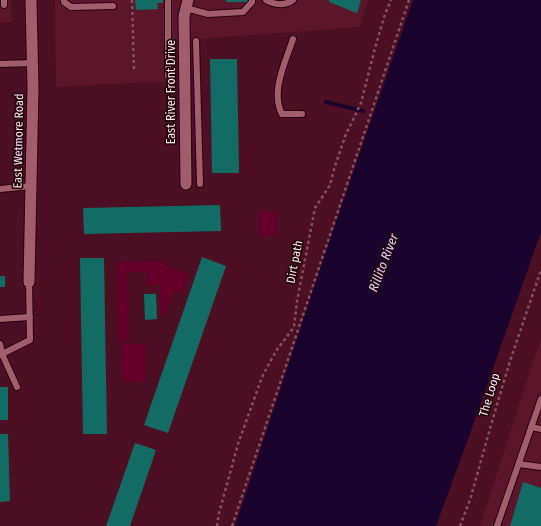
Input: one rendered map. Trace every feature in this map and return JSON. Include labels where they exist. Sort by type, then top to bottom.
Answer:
[{"type":"street","name":"East Wetmore Road","points":[[30,282],[33,63],[32,0]]},
{"type":"street","name":"East River Front Drive","points":[[186,184],[184,16],[187,4]]},
{"type":"lane","points":[[64,0],[64,2],[72,7],[113,6]]},
{"type":"lane","points":[[168,0],[168,76]]},
{"type":"lane","points":[[187,4],[208,14],[243,12],[252,0]]},
{"type":"lane","points":[[266,0],[275,4],[288,4],[293,0]]},
{"type":"lane","points":[[293,39],[278,84],[278,107],[282,114],[302,114]]},
{"type":"lane","points":[[196,41],[200,184]]},
{"type":"lane","points":[[0,64],[33,63]]},
{"type":"lane","points":[[0,189],[31,186]]},
{"type":"lane","points":[[1,355],[30,340],[30,282]]},
{"type":"lane","points":[[0,319],[30,317]]},
{"type":"lane","points":[[0,344],[1,355],[17,387]]},
{"type":"lane","points":[[497,526],[541,399]]},
{"type":"lane","points":[[531,428],[541,429]]},
{"type":"lane","points":[[519,464],[541,467]]},
{"type":"path","points":[[132,0],[134,69]]},
{"type":"path","name":"Dirt path","points":[[217,526],[219,513],[238,444],[262,377],[276,351],[294,326],[297,301],[315,208],[330,185],[346,134],[361,103],[375,48],[385,14],[391,0]]},
{"type":"path","points":[[232,526],[410,0]]},
{"type":"path","name":"The Loop","points":[[460,526],[470,500],[490,425],[510,361],[541,270]]},
{"type":"shaded area","points":[[0,0],[11,0],[12,22],[0,22]]},
{"type":"shaded area","points":[[55,0],[368,0],[360,27],[172,41],[170,43],[172,81],[56,87]]},
{"type":"shaded area","points":[[258,211],[277,212],[277,235],[259,237]]},
{"type":"shaded area","points":[[167,261],[167,266],[188,274],[182,293],[174,290],[164,317],[161,317],[160,285],[147,285],[147,272],[127,272],[129,341],[118,341],[117,262]]},
{"type":"shaded area","points":[[541,339],[541,526],[480,526],[530,371]]},
{"type":"shaded area","points":[[122,343],[146,344],[145,382],[121,381]]},
{"type":"water","name":"Rillito River","points":[[413,0],[541,0],[541,232],[436,526],[235,526],[326,250]]},
{"type":"building","points":[[135,0],[163,0],[163,3],[157,3],[158,9],[136,10]]},
{"type":"building","points":[[226,0],[248,0],[248,2],[226,2]]},
{"type":"building","points":[[329,0],[361,0],[357,13],[329,2]]},
{"type":"building","points":[[210,59],[237,59],[239,173],[212,173]]},
{"type":"building","points":[[220,205],[221,231],[84,234],[83,208]]},
{"type":"building","points":[[202,257],[226,266],[168,433],[144,425]]},
{"type":"building","points":[[80,258],[104,258],[107,434],[83,434]]},
{"type":"building","points":[[0,276],[5,276],[5,287],[0,287]]},
{"type":"building","points":[[144,294],[156,294],[157,319],[145,320]]},
{"type":"building","points":[[0,387],[8,387],[8,420],[0,420]]},
{"type":"building","points":[[0,434],[8,434],[10,501],[0,502]]},
{"type":"building","points":[[135,443],[156,450],[130,526],[106,526]]},
{"type":"building","points":[[523,482],[541,488],[541,526],[510,526]]},
{"type":"waterway","points":[[326,102],[363,111]]}]
